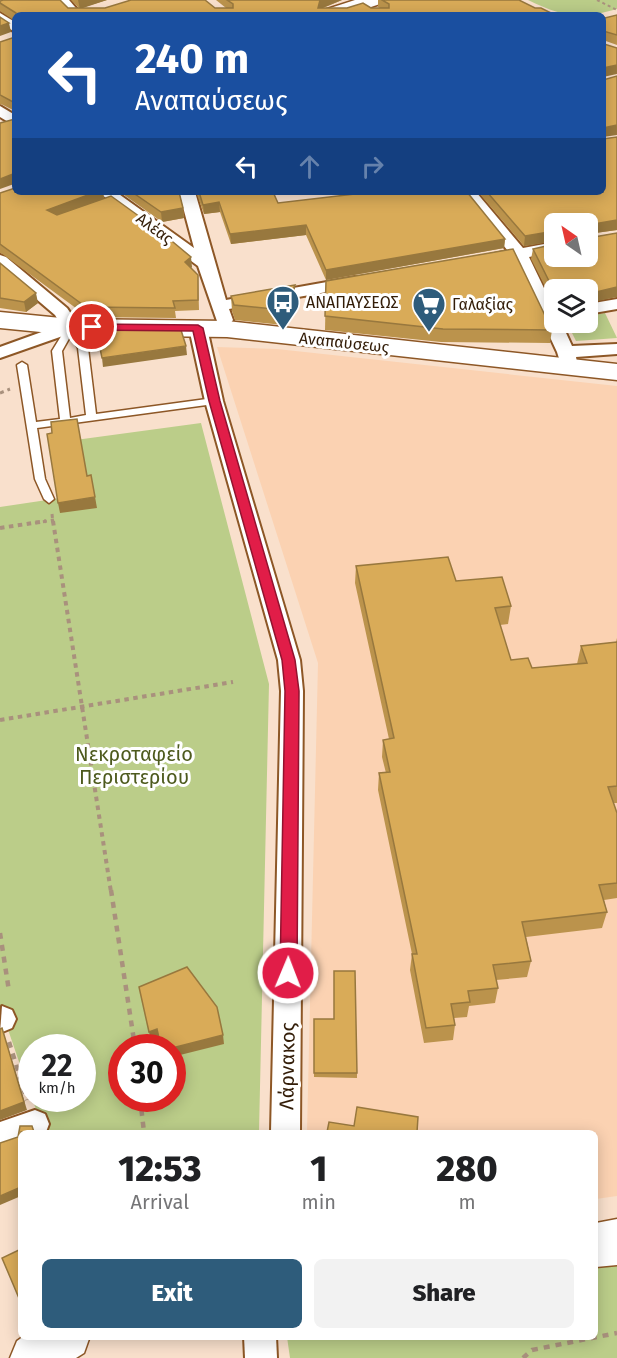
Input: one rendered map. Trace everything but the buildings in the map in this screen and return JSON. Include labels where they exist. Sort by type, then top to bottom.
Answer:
[{"type":"street","points":[[62,0],[73,12]]},
{"type":"street","points":[[335,12],[362,1],[377,12]]},
{"type":"street","points":[[188,195],[198,226],[205,264],[223,318],[369,280]]},
{"type":"street","points":[[470,195],[519,254],[544,300]]},
{"type":"street","name":"Αλέας","points":[[110,198],[205,264]]},
{"type":"street","points":[[164,234],[198,226]]},
{"type":"street","points":[[473,262],[544,250]]},
{"type":"street","points":[[0,261],[61,312],[70,327],[0,353]]},
{"type":"street","points":[[598,309],[615,309]]},
{"type":"street","name":"Αναπαύσεως","points":[[0,320],[70,327],[198,328],[223,318],[568,360],[617,372]]},
{"type":"street","name":"Λάρνακος","points":[[198,328],[214,401],[289,660],[292,691],[286,1130]]},
{"type":"street","points":[[559,333],[568,360],[617,349]]},
{"type":"street","points":[[19,1130],[35,1124]]},
{"type":"street","points":[[0,1137],[18,1130]]},
{"type":"street","points":[[598,1245],[617,1242]]},
{"type":"street","points":[[34,1358],[62,1340]]},
{"type":"street","points":[[260,1340],[261,1358]]},
{"type":"lane","points":[[65,422],[57,351],[70,327],[83,348],[91,418]]},
{"type":"lane","points":[[22,365],[40,479],[49,499]]},
{"type":"lane","points":[[32,426],[214,401]]},
{"type":"path","points":[[597,0],[617,10]]},
{"type":"path","points":[[605,4],[608,0]]},
{"type":"path","points":[[49,499],[102,819],[133,1034]]},
{"type":"path","points":[[0,528],[54,520]]},
{"type":"path","points":[[0,720],[233,682]]},
{"type":"path","points":[[0,933],[9,991]]},
{"type":"path","points":[[1,1020],[35,1124]]},
{"type":"path","points":[[142,1112],[144,1130]]},
{"type":"path","points":[[598,1337],[617,1333]]},
{"type":"path","points":[[523,1358],[532,1350],[582,1340]]},
{"type":"shaded area","points":[[217,347],[277,349],[617,386],[617,1196],[598,1199],[598,1130],[307,1130],[318,663]]},
{"type":"green space","points":[[528,0],[617,0],[617,9],[604,12],[552,10]]},
{"type":"green space","points":[[605,313],[617,338],[576,341],[572,333],[598,333],[598,314]]},
{"type":"green space","name":"Νεκροταφείο Περιστερίου","points":[[201,423],[269,684],[259,1130],[43,1130],[37,1112],[96,1112],[96,1034],[18,1034],[18,1059],[0,1006],[0,507],[67,497],[68,441]]},
{"type":"green space","points":[[617,1253],[617,1358],[290,1358],[287,1340],[598,1340],[598,1256]]},
{"type":"place","name":"ΑΝΑΠΑΥΣΕΩΣ","points":[[283,331]]},
{"type":"place","name":"Γαλαξίας","points":[[429,333]]},
{"type":"route","points":[[92,327],[198,328],[214,401],[289,660],[292,691],[288,973]]}]
